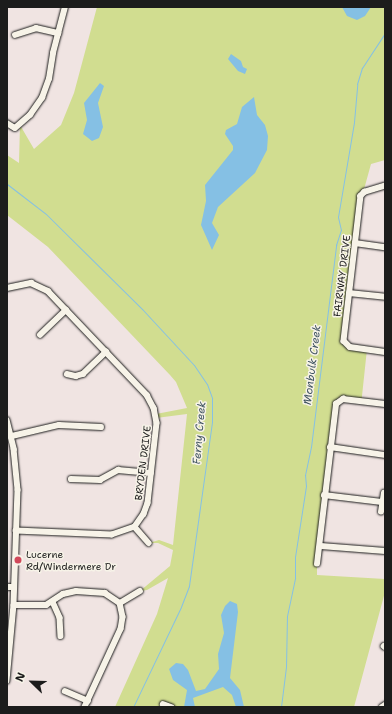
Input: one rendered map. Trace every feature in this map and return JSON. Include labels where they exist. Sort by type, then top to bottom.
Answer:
[{"type":"street","points":[[7,123],[16,128],[30,115],[42,98],[49,79],[65,7]]},
{"type":"street","points":[[15,35],[36,28],[58,33]]},
{"type":"street","name":"FAIRWAY DRIVE","points":[[385,186],[362,195],[344,344],[350,347],[385,352]]},
{"type":"street","points":[[355,243],[385,246]]},
{"type":"street","name":"BRYDEN DRIVE","points":[[7,288],[24,283],[38,284],[48,291],[147,395],[154,408],[157,426],[146,511],[135,526]]},
{"type":"street","points":[[349,293],[385,297]]},
{"type":"street","points":[[40,335],[66,310]]},
{"type":"street","points":[[67,374],[76,376],[83,374],[106,352]]},
{"type":"street","points":[[317,564],[321,546],[319,540],[335,408],[338,401],[385,404]]},
{"type":"street","points":[[7,420],[12,436],[18,479],[16,531],[10,587],[14,604],[7,681]]},
{"type":"street","points":[[12,436],[59,425],[101,426]]},
{"type":"street","points":[[330,447],[385,455]]},
{"type":"street","points":[[7,458],[14,458]]},
{"type":"street","points":[[71,479],[100,480],[118,470],[151,473]]},
{"type":"street","points":[[381,512],[384,493]]},
{"type":"street","points":[[324,495],[382,502]]},
{"type":"street","points":[[16,531],[116,535],[135,526],[149,543]]},
{"type":"street","points":[[321,546],[385,551]]},
{"type":"street","points":[[14,604],[43,605],[53,602],[63,594],[76,591],[105,593],[120,604],[123,617],[121,629],[86,704],[65,691]]},
{"type":"street","points":[[120,604],[140,591]]},
{"type":"street","points":[[53,602],[60,618],[61,636]]},
{"type":"green space","points":[[97,7],[385,7],[385,160],[371,164],[363,193],[345,344],[367,349],[362,401],[338,401],[317,564],[317,575],[385,579],[385,592],[354,707],[115,707],[157,614],[168,578],[147,590],[140,591],[170,566],[173,550],[158,543],[149,543],[159,540],[173,545],[187,414],[156,418],[156,414],[187,408],[176,382],[170,375],[48,247],[7,215],[7,155],[19,163],[20,125],[34,149],[61,125],[74,93]]},
{"type":"water","points":[[342,7],[371,7],[365,16],[357,20],[347,16]]},
{"type":"water","points":[[231,54],[241,61],[243,67],[247,69],[245,74],[238,71],[228,59]]},
{"type":"water","points":[[100,83],[104,86],[98,103],[103,127],[99,138],[92,141],[83,134],[87,120],[84,103]]},
{"type":"water","points":[[254,97],[257,115],[265,125],[268,136],[267,150],[255,173],[218,207],[212,223],[219,235],[212,250],[201,225],[206,201],[205,185],[233,150],[233,146],[225,134],[226,130],[237,124],[242,107]]},
{"type":"water","points":[[230,601],[237,604],[238,612],[230,678],[240,690],[244,707],[236,707],[232,695],[223,687],[193,698],[195,707],[184,707],[187,690],[173,680],[169,669],[176,663],[183,664],[188,670],[196,691],[205,689],[219,669],[218,654],[224,633],[221,615],[225,606]]},
{"type":"waterway","name":"Monbulk Creek","points":[[281,707],[286,667],[287,616],[295,578],[295,557],[306,486],[305,475],[311,447],[336,245],[341,230],[338,217],[354,122],[357,84],[362,68],[385,33]]},
{"type":"waterway","name":"Ferny Creek","points":[[7,184],[46,214],[143,310],[194,365],[207,384],[212,398],[212,422],[189,586],[181,607],[133,707]]},
{"type":"place","name":"Lucerne Rd/Windermere Dr","points":[[18,560]]}]
